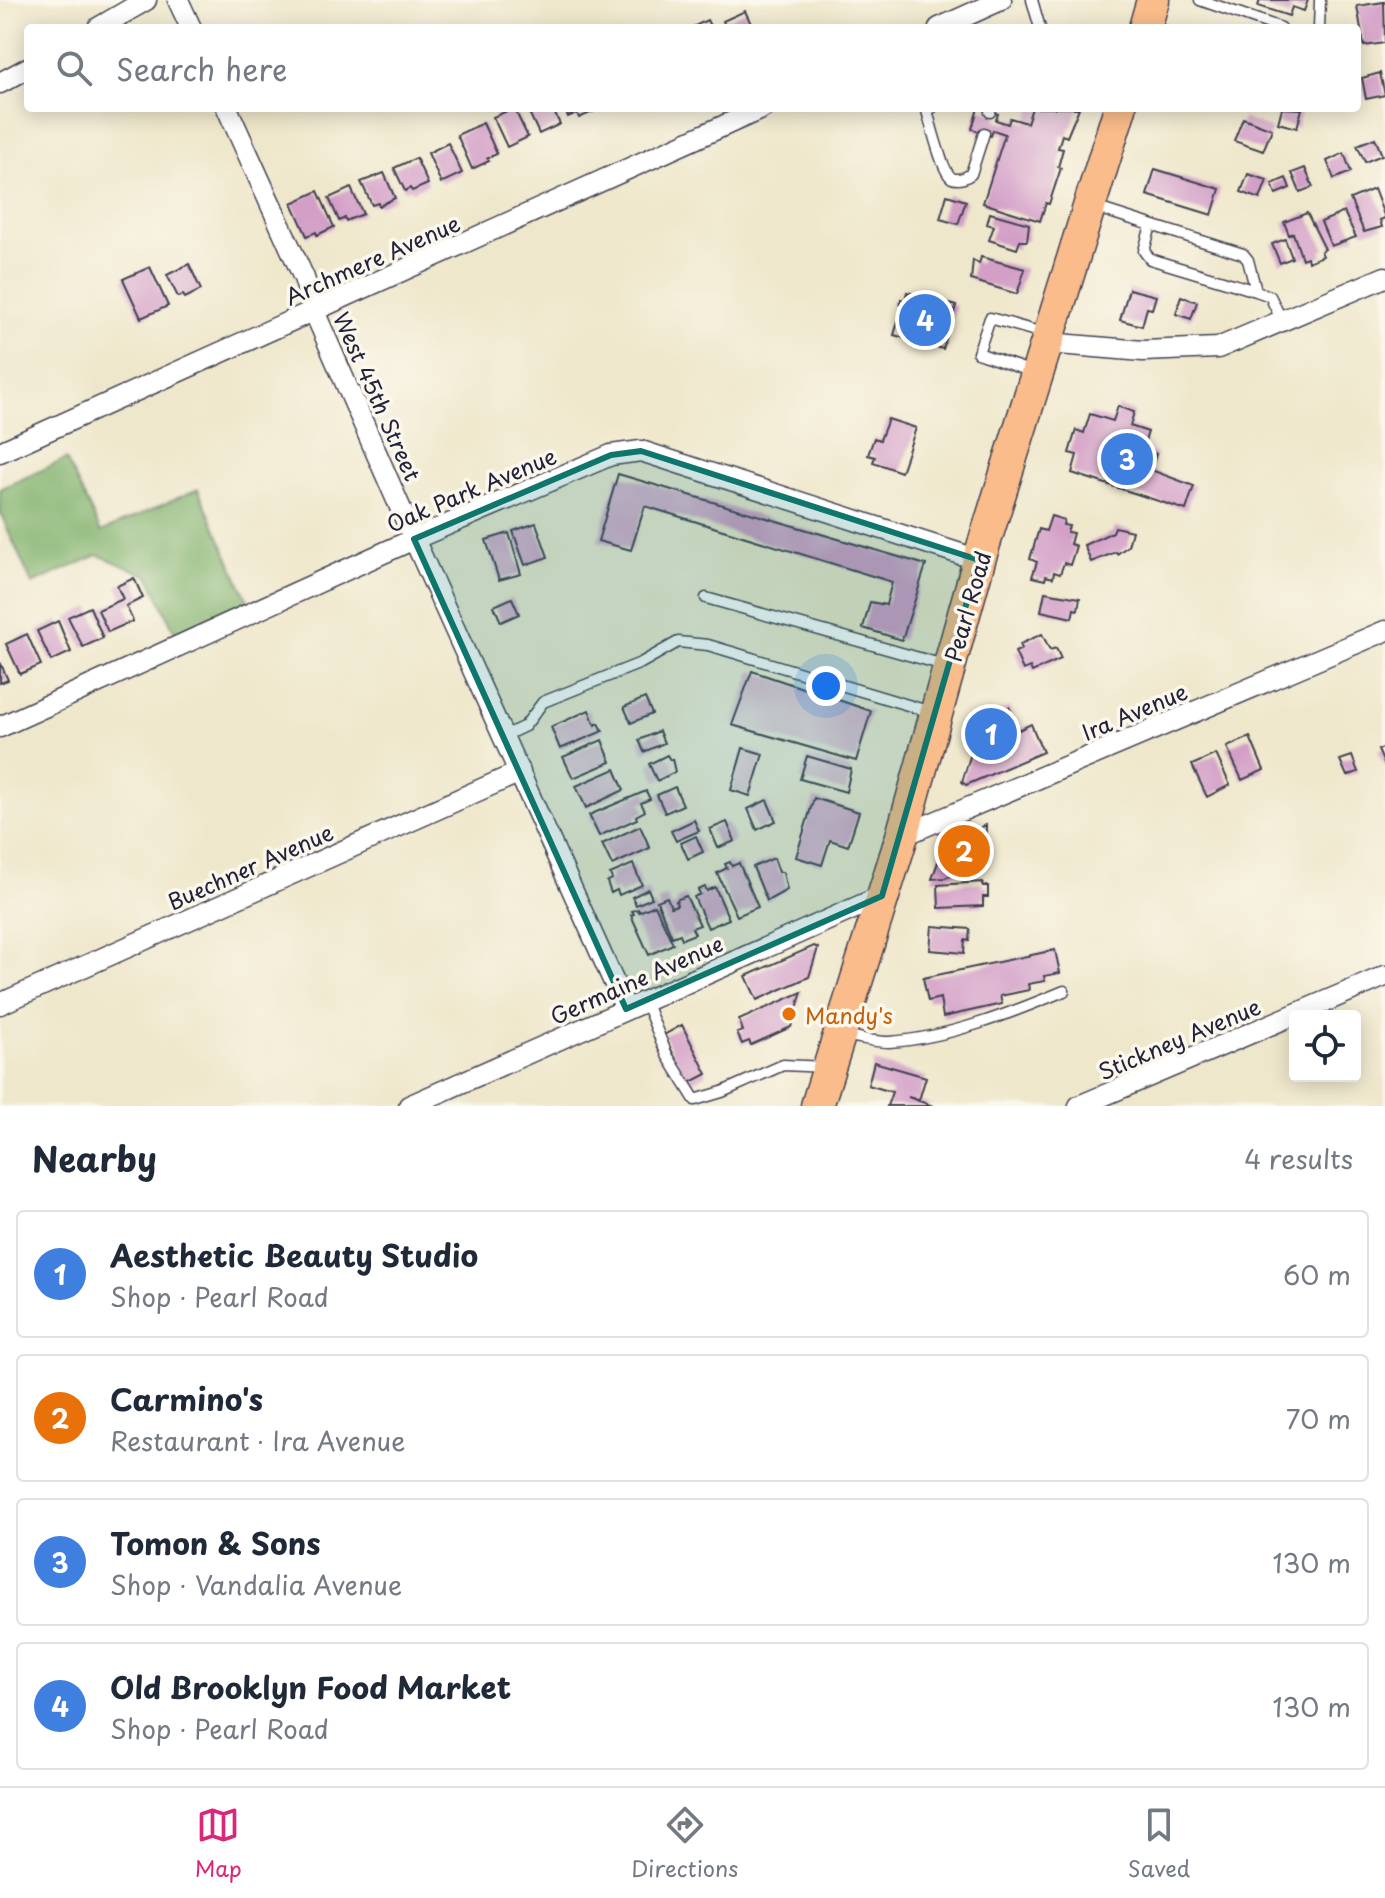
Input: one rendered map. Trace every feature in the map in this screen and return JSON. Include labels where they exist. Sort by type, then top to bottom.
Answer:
[{"type":"main road","points":[[1146,24],[1153,0]]},
{"type":"main road","name":"Pearl Road","points":[[817,1106],[902,836],[979,560],[1119,112]]},
{"type":"street","points":[[105,24],[146,0]]},
{"type":"street","points":[[178,0],[189,24]]},
{"type":"street","points":[[948,24],[1001,0]]},
{"type":"street","points":[[2,78],[24,70]]},
{"type":"street","name":"West 45th Street","points":[[229,112],[304,278],[314,311],[414,539],[520,772],[635,1005]]},
{"type":"street","name":"Archmere Avenue","points":[[0,452],[754,112]]},
{"type":"street","points":[[1048,339],[1143,351],[1218,348],[1385,277]]},
{"type":"street","name":"Oak Park Avenue","points":[[0,727],[414,539],[611,455],[641,451],[979,560]]},
{"type":"street","name":"Ira Avenue","points":[[902,836],[1385,631]]},
{"type":"street","name":"Buechner Avenue","points":[[0,1004],[520,772]]},
{"type":"street","name":"Germaine Avenue","points":[[409,1106],[882,896]]},
{"type":"street","name":"Stickney Avenue","points":[[1079,1106],[1385,976]]},
{"type":"lane","points":[[1032,0],[1039,24]]},
{"type":"lane","points":[[1200,0],[1269,24]]},
{"type":"lane","points":[[1319,24],[1320,0]]},
{"type":"lane","points":[[927,112],[951,178],[971,174],[984,133]]},
{"type":"lane","points":[[1090,206],[1243,254],[1248,260],[1256,291]]},
{"type":"lane","points":[[1151,225],[1144,251],[1150,259],[1270,296],[1282,321]]},
{"type":"lane","points":[[1037,374],[978,353],[990,318],[1048,339]]},
{"type":"lane","points":[[706,598],[949,667]]},
{"type":"lane","points":[[504,736],[525,726],[543,702],[641,663],[678,642],[708,645],[937,714]]},
{"type":"lane","points":[[839,1034],[886,1042],[937,1035],[1031,1005],[1064,991]]},
{"type":"lane","points":[[635,1005],[695,1100],[722,1092],[783,1065],[829,1067]]},
{"type":"highlighted area","points":[[641,451],[979,560],[882,896],[626,1009],[414,539],[611,455]]},
{"type":"green space","points":[[66,459],[101,532],[198,489],[248,601],[175,633],[149,576],[98,555],[32,584],[0,512],[0,489]]},
{"type":"building","points":[[1260,0],[1308,0],[1304,11],[1292,7],[1289,16],[1258,6]]},
{"type":"building","points":[[1384,2],[1385,43],[1364,46],[1357,6]]},
{"type":"building","points":[[745,11],[751,24],[724,24],[723,21]]},
{"type":"building","points":[[1380,73],[1385,95],[1366,99],[1362,78]]},
{"type":"building","points":[[516,112],[528,137],[507,147],[493,117]]},
{"type":"building","points":[[529,112],[554,112],[560,124],[539,134]]},
{"type":"building","points":[[566,112],[593,112],[579,118],[577,113],[568,117]]},
{"type":"building","points":[[977,112],[998,114],[996,120],[1008,124],[1010,118],[1027,123],[1031,112],[1077,112],[1067,137],[1062,135],[1058,148],[1063,149],[1058,167],[1061,168],[1040,221],[983,203],[1005,134],[993,130],[991,136],[972,129]]},
{"type":"building","points":[[1281,112],[1301,112],[1297,128],[1278,123]]},
{"type":"building","points":[[1243,118],[1272,129],[1263,151],[1234,141]]},
{"type":"building","points":[[483,123],[497,154],[472,169],[457,135]]},
{"type":"building","points":[[1375,138],[1382,155],[1365,162],[1357,145]]},
{"type":"building","points":[[448,143],[462,173],[441,183],[428,153]]},
{"type":"building","points":[[1344,153],[1351,172],[1334,179],[1327,161]]},
{"type":"building","points":[[416,158],[428,184],[405,191],[394,168]]},
{"type":"building","points":[[1305,168],[1313,187],[1300,192],[1292,173]]},
{"type":"building","points":[[1155,169],[1220,189],[1212,215],[1147,195]]},
{"type":"building","points":[[384,173],[395,198],[379,206],[378,203],[372,205],[361,182]]},
{"type":"building","points":[[1248,174],[1267,180],[1260,199],[1241,192]]},
{"type":"building","points":[[1286,178],[1290,188],[1276,194],[1272,184]]},
{"type":"building","points":[[351,188],[363,214],[339,221],[329,198]]},
{"type":"building","points":[[1374,189],[1385,218],[1380,220],[1382,227],[1364,232],[1350,199]]},
{"type":"building","points":[[318,191],[334,227],[307,236],[292,203]]},
{"type":"building","points":[[947,195],[966,201],[958,224],[940,219]]},
{"type":"building","points":[[1344,212],[1356,237],[1331,246],[1321,222]]},
{"type":"building","points":[[990,213],[1029,224],[1027,241],[1020,241],[1017,249],[989,240],[994,226],[987,224]]},
{"type":"building","points":[[1307,213],[1325,249],[1321,251],[1323,256],[1308,262],[1307,257],[1302,259],[1293,233],[1289,235],[1284,222]]},
{"type":"building","points":[[1285,239],[1292,258],[1280,263],[1272,244]]},
{"type":"building","points":[[981,257],[1025,269],[1017,294],[971,280],[973,260],[979,264]]},
{"type":"building","points":[[189,264],[201,290],[185,298],[183,295],[178,297],[167,275]]},
{"type":"building","points":[[150,267],[168,306],[141,318],[123,279]]},
{"type":"building","points":[[1129,289],[1156,296],[1152,309],[1147,308],[1142,326],[1120,320]]},
{"type":"building","points":[[907,292],[956,306],[943,349],[894,335],[903,305],[900,304],[901,299],[905,300]]},
{"type":"building","points":[[1181,296],[1197,302],[1191,319],[1176,314]]},
{"type":"building","points":[[1118,406],[1134,412],[1130,426],[1148,432],[1142,450],[1156,454],[1151,470],[1194,486],[1186,510],[1072,473],[1077,455],[1069,453],[1076,430],[1084,433],[1090,414],[1113,421]]},
{"type":"building","points":[[888,419],[916,428],[901,472],[873,462],[875,457],[868,455],[874,438],[880,440]]},
{"type":"building","points":[[618,474],[926,565],[902,640],[863,628],[870,602],[886,605],[892,582],[645,506],[631,550],[598,541]]},
{"type":"building","points":[[1051,516],[1064,520],[1063,525],[1069,526],[1067,532],[1073,533],[1070,544],[1076,546],[1070,565],[1064,563],[1060,574],[1054,572],[1053,578],[1046,576],[1045,580],[1032,577],[1037,562],[1030,559],[1039,529],[1046,531]]},
{"type":"building","points":[[536,523],[548,557],[525,565],[513,531]]},
{"type":"building","points":[[1115,527],[1132,531],[1128,546],[1117,554],[1091,562],[1084,545],[1113,532]]},
{"type":"building","points":[[509,533],[521,574],[499,580],[486,540]]},
{"type":"building","points":[[134,578],[143,598],[126,606],[133,621],[108,632],[98,610],[123,599],[117,586]]},
{"type":"building","points":[[1045,592],[1080,598],[1078,610],[1074,609],[1072,618],[1041,611]]},
{"type":"building","points":[[512,598],[519,614],[501,622],[494,606]]},
{"type":"building","points":[[90,607],[103,638],[83,647],[68,617]]},
{"type":"building","points":[[58,621],[71,652],[51,661],[37,631]]},
{"type":"building","points":[[27,634],[41,665],[20,674],[6,644]]},
{"type":"building","points":[[1042,634],[1050,650],[1056,648],[1061,659],[1032,672],[1030,667],[1023,670],[1015,652],[1022,649],[1020,644]]},
{"type":"building","points":[[0,662],[8,680],[0,683]]},
{"type":"building","points":[[752,671],[871,711],[856,761],[732,725]]},
{"type":"building","points":[[645,698],[652,714],[631,723],[624,707]]},
{"type":"building","points":[[1009,707],[1019,730],[1031,724],[1043,752],[966,785],[962,782],[982,719]]},
{"type":"building","points":[[589,710],[595,725],[599,723],[603,731],[560,749],[551,727]]},
{"type":"building","points":[[659,731],[664,743],[644,752],[639,740]]},
{"type":"building","points":[[1250,737],[1264,770],[1242,780],[1227,747]]},
{"type":"building","points":[[602,740],[611,762],[573,778],[563,757]]},
{"type":"building","points":[[1385,747],[1385,766],[1378,750]]},
{"type":"building","points":[[743,748],[763,754],[750,796],[731,790]]},
{"type":"building","points":[[1216,754],[1230,785],[1207,797],[1192,765]]},
{"type":"building","points":[[667,755],[672,759],[675,772],[657,781],[649,764]]},
{"type":"building","points":[[807,756],[851,769],[846,792],[800,779]]},
{"type":"building","points":[[1352,756],[1358,772],[1347,776],[1340,760]]},
{"type":"building","points":[[615,769],[624,790],[586,808],[576,786]]},
{"type":"building","points":[[675,787],[683,805],[665,813],[657,795]]},
{"type":"building","points":[[646,791],[650,799],[641,803],[645,811],[636,816],[637,819],[599,836],[589,815]]},
{"type":"building","points":[[814,798],[859,812],[848,846],[830,840],[822,865],[796,857]]},
{"type":"building","points":[[767,800],[776,821],[757,830],[748,809]]},
{"type":"building","points":[[694,820],[699,831],[676,841],[671,831]]},
{"type":"building","points":[[727,822],[735,841],[718,848],[710,829]]},
{"type":"building","points":[[986,825],[985,861],[945,878],[932,879],[947,842]]},
{"type":"building","points":[[640,826],[650,848],[612,865],[602,844]]},
{"type":"building","points":[[696,836],[703,852],[688,859],[681,843]]},
{"type":"building","points":[[774,858],[779,872],[783,872],[787,890],[767,901],[753,867]]},
{"type":"building","points":[[730,862],[732,866],[739,863],[758,907],[737,916],[717,873],[727,868],[725,864]]},
{"type":"building","points":[[633,864],[642,885],[619,895],[617,890],[611,893],[607,882],[612,879],[610,874]]},
{"type":"building","points":[[982,882],[983,886],[988,886],[988,897],[983,897],[983,906],[939,908],[938,885]]},
{"type":"building","points":[[705,887],[707,891],[715,887],[729,919],[708,928],[694,897],[700,894],[698,890]]},
{"type":"building","points":[[648,889],[652,898],[636,905],[632,897]]},
{"type":"building","points":[[686,896],[700,925],[692,928],[695,934],[682,939],[680,934],[672,937],[657,901],[667,897],[671,907]]},
{"type":"building","points":[[655,905],[673,944],[649,955],[631,915],[634,914],[632,911],[638,909],[639,912]]},
{"type":"building","points":[[932,926],[970,929],[964,953],[930,950]]},
{"type":"building","points":[[814,946],[818,948],[809,977],[757,1000],[746,976]]},
{"type":"building","points":[[1055,950],[1060,973],[1044,976],[1045,981],[1028,984],[1029,990],[1000,996],[1002,1004],[943,1017],[940,998],[928,1001],[923,978]]},
{"type":"building","points":[[802,992],[791,1027],[751,1045],[749,1041],[742,1044],[737,1033],[743,1031],[739,1020]]},
{"type":"building","points":[[682,1025],[707,1074],[688,1084],[664,1035]]},
{"type":"building","points":[[874,1062],[926,1077],[919,1100],[908,1097],[933,1106],[887,1106],[892,1092],[868,1085]]},
{"type":"place","name":"Old Brooklyn Food Market","points":[[925,320]]},
{"type":"place","name":"Tomon & Sons","points":[[1127,459]]},
{"type":"place","name":"Aesthetic Beauty Studio","points":[[991,734]]},
{"type":"place","name":"Carmino's","points":[[964,851]]},
{"type":"place","name":"Mandy's","points":[[789,1014]]}]
